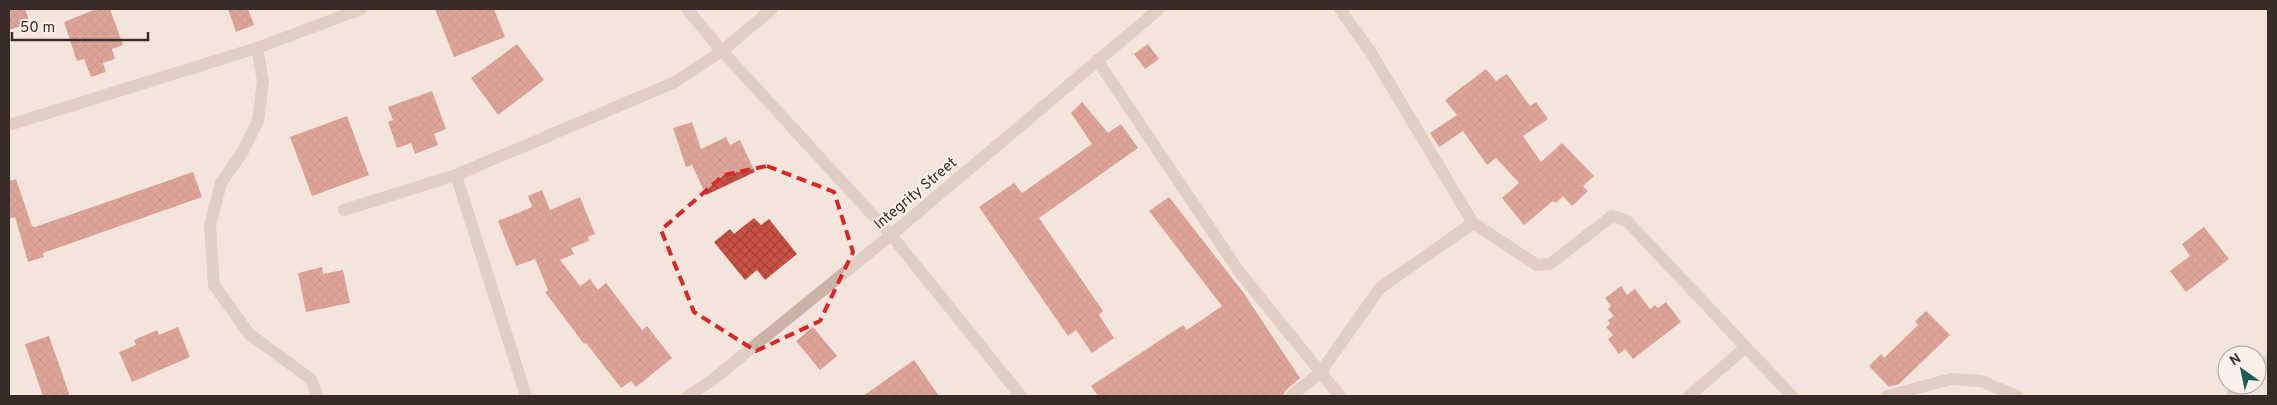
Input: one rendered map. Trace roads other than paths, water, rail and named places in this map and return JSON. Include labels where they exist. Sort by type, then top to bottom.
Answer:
[{"type":"street","points":[[9,125],[257,48],[361,9]]},
{"type":"street","points":[[687,9],[722,51],[891,234],[1021,396]]},
{"type":"street","points":[[344,210],[456,175],[675,82],[722,51],[772,9]]},
{"type":"street","name":"Integrity Street","points":[[688,396],[711,381],[891,234],[1159,9]]},
{"type":"street","points":[[1340,9],[1370,51],[1473,222],[1537,265],[1550,264],[1612,216],[1627,221],[1790,396]]},
{"type":"street","points":[[257,48],[263,80],[258,121],[242,152],[221,183],[210,226],[214,285],[249,334],[311,379],[316,396]]},
{"type":"street","points":[[1098,60],[1240,273],[1340,396]]},
{"type":"street","points":[[456,175],[526,396]]},
{"type":"street","points":[[1291,396],[1320,373],[1380,288],[1473,222]]},
{"type":"street","points":[[1688,396],[1745,348]]},
{"type":"street","points":[[1887,396],[1951,379],[1980,381],[2017,396]]}]
